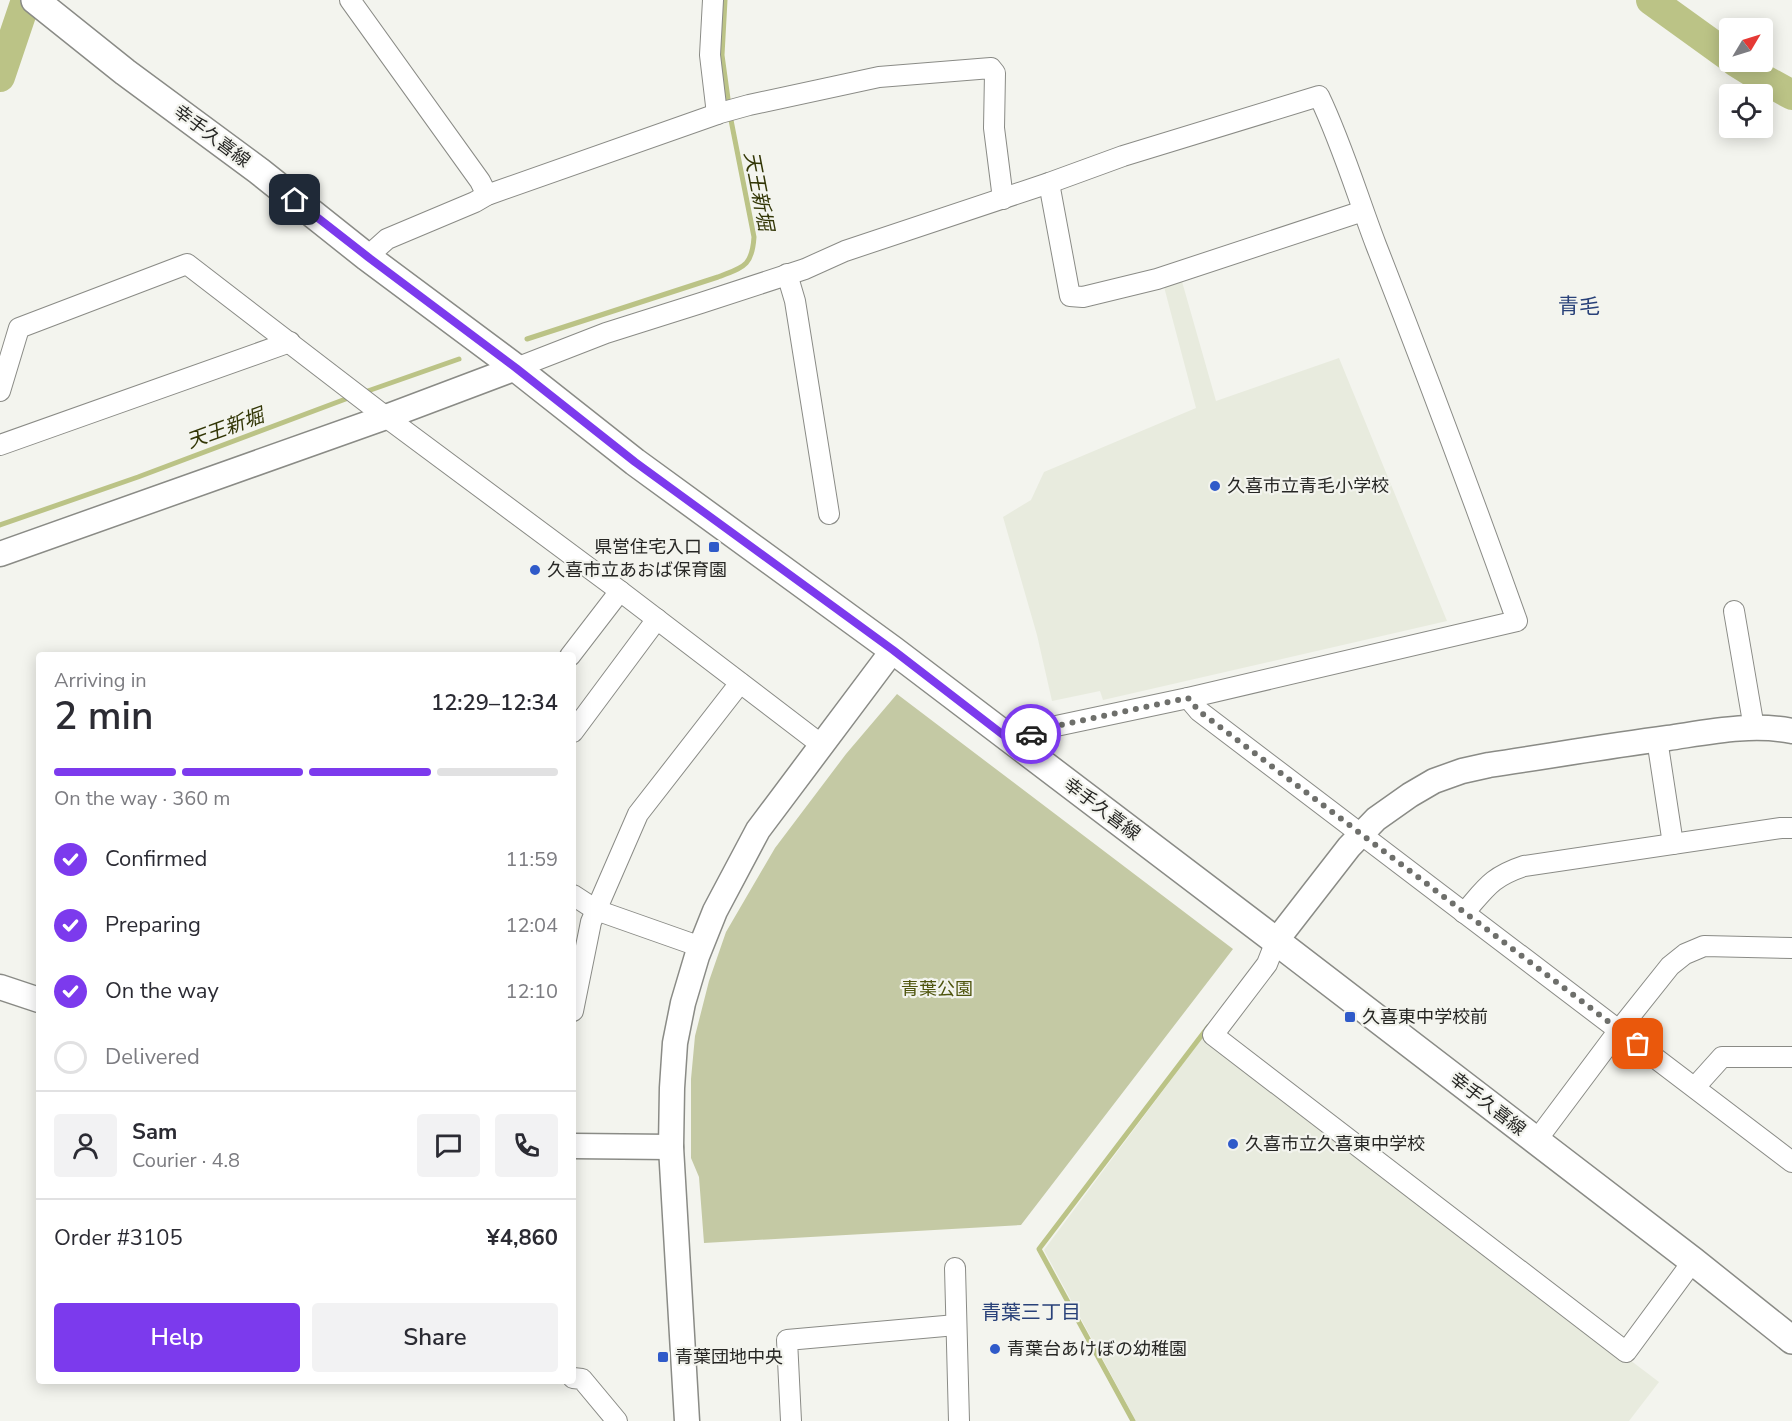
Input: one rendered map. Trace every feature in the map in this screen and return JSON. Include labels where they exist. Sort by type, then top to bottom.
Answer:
[{"type":"main road","name":"幸手久喜線","points":[[35,0],[125,72],[259,171],[635,462],[893,650],[1276,941],[1792,1340]]},
{"type":"street","points":[[350,0],[480,181],[487,195]]},
{"type":"street","points":[[713,0],[710,55],[724,112]]},
{"type":"street","points":[[368,257],[387,239],[487,195],[724,112],[879,77],[991,68],[995,73],[994,128],[1003,200]]},
{"type":"street","points":[[0,554],[380,412],[516,368],[606,333],[787,274],[884,237],[1003,200],[1123,156],[1319,96],[1329,116],[1363,211],[1442,412],[1517,621],[1188,698],[1042,729],[1015,744]]},
{"type":"street","points":[[1049,183],[1070,296],[1073,298],[1157,279],[1363,211]]},
{"type":"street","points":[[0,391],[19,328],[186,264],[823,746]]},
{"type":"street","points":[[787,274],[795,301],[829,514]]},
{"type":"street","points":[[0,445],[290,342]]},
{"type":"street","points":[[573,652],[620,591]]},
{"type":"street","points":[[1734,611],[1754,728]]},
{"type":"street","points":[[576,728],[657,619]]},
{"type":"street","points":[[687,1421],[671,1147],[675,1043],[682,1003],[715,911],[758,830],[893,650]]},
{"type":"street","points":[[576,996],[591,922],[638,814],[740,683]]},
{"type":"street","points":[[1188,698],[1199,711],[1792,1162]]},
{"type":"street","points":[[1693,1262],[1626,1352],[1213,1035],[1267,964],[1276,941],[1361,833],[1376,819],[1434,781],[1489,765],[1726,730],[1754,728],[1792,731]]},
{"type":"street","points":[[1657,740],[1673,844]]},
{"type":"street","points":[[1464,914],[1492,881],[1506,872],[1524,866],[1792,828]]},
{"type":"street","points":[[576,897],[596,910],[701,947]]},
{"type":"street","points":[[1536,1141],[1619,1030],[1670,966],[1684,954],[1704,946],[1792,948]]},
{"type":"street","points":[[0,987],[36,999]]},
{"type":"street","points":[[1695,1087],[1722,1057],[1792,1057]]},
{"type":"street","points":[[576,1146],[671,1147]]},
{"type":"street","points":[[956,1268],[959,1421]]},
{"type":"street","points":[[791,1421],[787,1340],[956,1325]]},
{"type":"street","points":[[576,1378],[582,1379],[617,1421]]},
{"type":"shaded area","name":"久喜市立青毛小学校","points":[[1181,278],[1216,401],[1339,358],[1447,621],[1103,700],[1100,691],[1052,701],[1037,635],[1003,517],[1031,500],[1044,472],[1196,408],[1163,283]]},
{"type":"shaded area","name":"久喜市立久喜東中学校","points":[[1203,1037],[1659,1382],[1629,1421],[1136,1421],[1044,1250]]},
{"type":"green space","name":"青葉公園","points":[[897,694],[1233,949],[1021,1225],[704,1243],[699,1177],[691,1158],[691,1079],[695,1036],[709,981],[726,932],[775,848],[846,754]]},
{"type":"waterway","points":[[0,77],[26,0]]},
{"type":"waterway","name":"天王新堀","points":[[725,0],[722,55],[729,106]]},
{"type":"waterway","points":[[1651,0],[1719,49]]},
{"type":"waterway","points":[[1752,72],[1792,95]]},
{"type":"waterway","name":"天王新堀","points":[[527,339],[718,277],[745,264],[751,255],[754,237],[730,115]]},
{"type":"waterway","name":"天王新堀","points":[[362,393],[459,359]]},
{"type":"waterway","name":"天王新堀","points":[[0,525],[138,477],[351,397]]},
{"type":"waterway","points":[[1133,1421],[1039,1249],[1208,1027]]},
{"type":"way so far","points":[[1031,734],[1042,729],[1188,698],[1199,711],[1638,1044]]},
{"type":"place","name":"久喜市立青毛小学校","points":[[1215,486]]},
{"type":"place","name":"県営住宅入口","points":[[714,547]]},
{"type":"place","name":"久喜市立あおば保育園","points":[[535,570]]},
{"type":"place","name":"久喜東中学校前","points":[[1350,1017]]},
{"type":"place","name":"久喜市立久喜東中学校","points":[[1233,1144]]},
{"type":"place","name":"青葉台あけぼの幼稚園","points":[[995,1349]]},
{"type":"place","name":"青葉団地中央","points":[[663,1357]]},
{"type":"district","name":"青毛","points":[[1579,306]]},
{"type":"district","name":"青葉三丁目","points":[[1031,1312]]},
{"type":"route","points":[[295,200],[516,368],[635,462],[893,650],[1015,744],[1031,734]]}]
